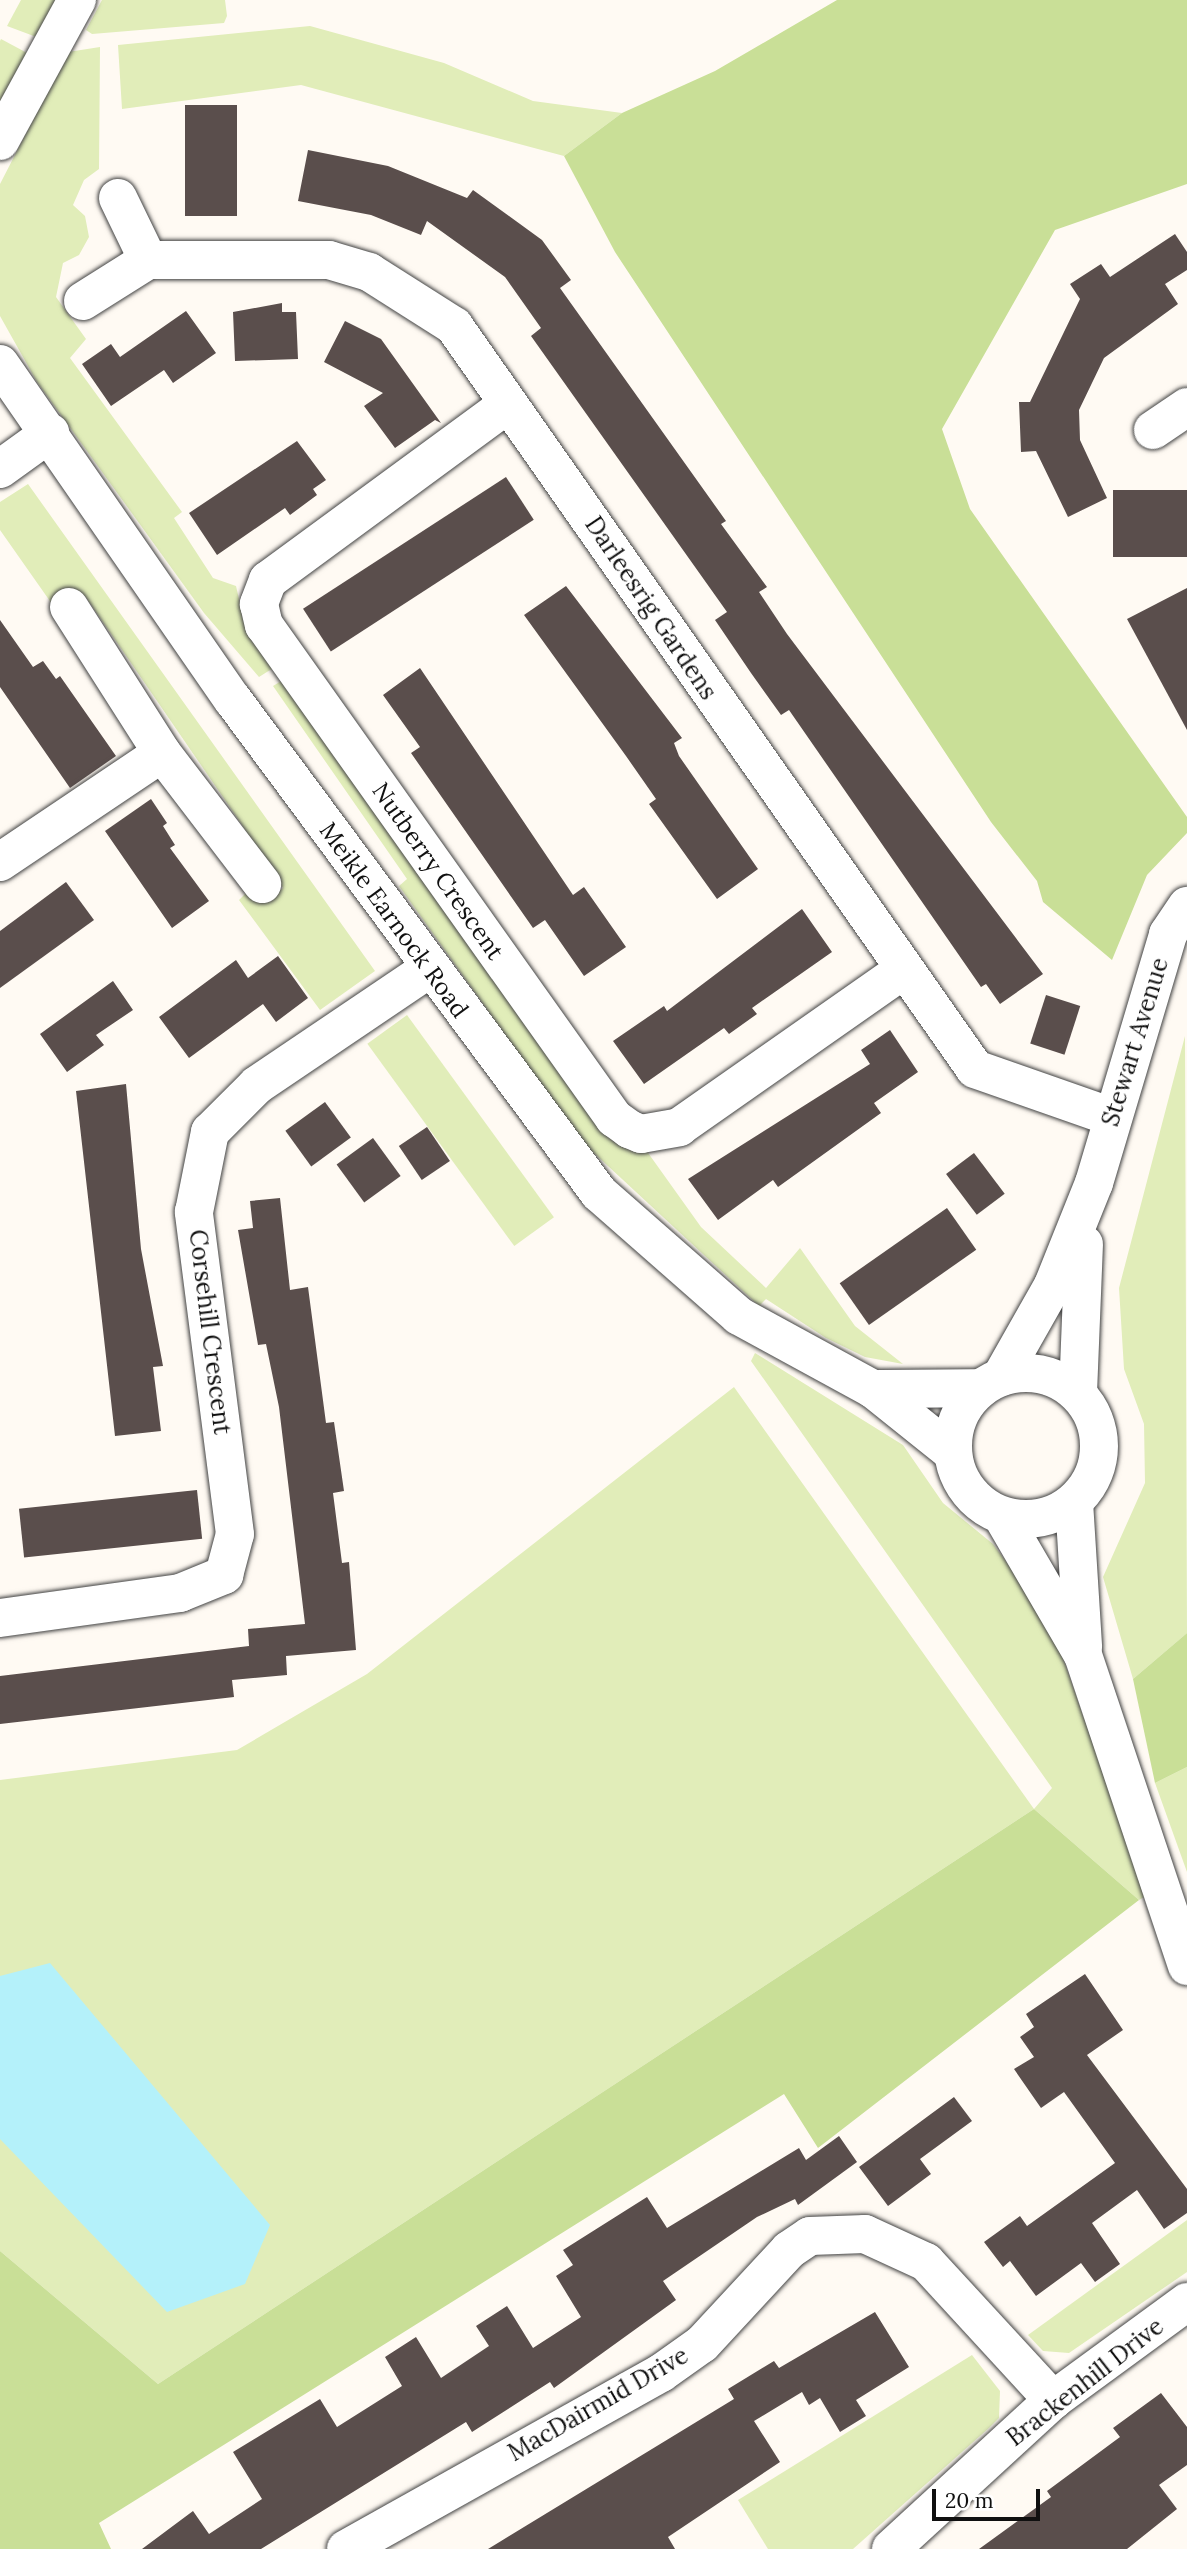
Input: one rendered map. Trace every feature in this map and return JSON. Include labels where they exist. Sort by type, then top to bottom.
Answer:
[{"type":"street","points":[[0,141],[77,0]]},
{"type":"street","points":[[83,301],[148,260],[118,198]]},
{"type":"street","name":"Darleesrig Gardens","points":[[148,260],[329,260],[369,272],[454,326],[902,971],[975,1069],[1112,1117]]},
{"type":"street","name":"Meikle Earnock Road","points":[[0,364],[429,969],[599,1193],[739,1316],[873,1389],[953,1453]]},
{"type":"street","name":"Nutberry Crescent","points":[[508,404],[268,580],[259,604],[264,625],[614,1118],[629,1129],[641,1134],[680,1127],[902,971]]},
{"type":"street","points":[[1153,430],[1187,407]]},
{"type":"street","points":[[0,470],[50,433]]},
{"type":"street","points":[[69,607],[162,753],[262,884]]},
{"type":"street","points":[[0,862],[162,753]]},
{"type":"street","name":"Stewart Avenue","points":[[991,1382],[1054,1285],[1094,1183],[1168,934],[1187,906]]},
{"type":"street","name":"Corsehill Crescent","points":[[0,1618],[180,1593],[224,1575],[235,1534],[194,1212],[210,1132],[257,1085],[429,969]]},
{"type":"street","name":"Stewart Avenue","points":[[1078,1393],[1077,1311],[1094,1183]]},
{"type":"street","points":[[1053,1377],[1078,1393],[1098,1429],[1100,1449],[1096,1469],[1074,1502],[1027,1520],[1002,1516],[978,1502],[961,1480],[953,1453],[954,1428],[991,1382],[1053,1377]]},
{"type":"street","name":"Meikle Earnock Road","points":[[873,1389],[991,1382]]},
{"type":"street","points":[[1074,1502],[1083,1655]]},
{"type":"street","points":[[1002,1516],[1083,1655],[1187,1966]]},
{"type":"street","name":"MacDairmid Drive","points":[[346,2549],[661,2372],[702,2344],[789,2250],[810,2236],[865,2234],[926,2262],[1053,2400]]},
{"type":"street","name":"Brackenhill Drive","points":[[891,2549],[1053,2400],[1187,2302]]},
{"type":"green space","points":[[21,0],[58,0],[39,38],[7,26]]},
{"type":"green space","points":[[102,0],[225,0],[227,16],[224,23],[92,34],[86,30]]},
{"type":"green space","points":[[837,0],[1187,0],[1187,184],[1055,230],[942,429],[970,509],[1187,817],[1187,833],[1147,875],[1112,960],[1043,902],[1037,881],[991,822],[615,252],[564,156],[622,113],[715,71]]},
{"type":"green space","points":[[310,26],[444,63],[533,101],[622,113],[564,156],[301,85],[122,109],[118,45]]},
{"type":"green space","points":[[1,39],[29,54],[0,108],[0,41]]},
{"type":"green space","points":[[100,47],[99,169],[84,180],[73,205],[85,216],[89,237],[79,255],[63,263],[56,297],[86,339],[70,358],[182,512],[174,518],[213,578],[236,586],[243,616],[278,665],[259,677],[204,613],[37,382],[0,316],[0,184],[68,52]]},
{"type":"green space","points":[[28,484],[375,971],[320,1010],[239,900],[251,888],[264,901],[283,888],[240,822],[85,596],[59,614],[0,530],[0,502]]},
{"type":"green space","points":[[286,678],[624,1148],[646,1150],[701,1227],[766,1288],[800,1248],[855,1326],[903,1364],[865,1357],[826,1338],[766,1299],[759,1306],[581,1141],[399,886],[407,879],[273,686]]},
{"type":"green space","points":[[407,1015],[554,1217],[514,1246],[367,1044]]},
{"type":"green space","points":[[1185,1036],[1187,1633],[1133,1679],[1103,1577],[1145,1483],[1144,1424],[1124,1369],[1119,1288]]},
{"type":"green space","points":[[755,1353],[903,1445],[943,1503],[993,1544],[1050,1621],[1146,1896],[1139,1900],[1034,1809],[1052,1788],[751,1361]]},
{"type":"green space","points":[[734,1387],[1034,1809],[158,2384],[0,2251],[0,1780],[237,1750],[367,1674]]},
{"type":"green space","points":[[1187,1633],[1187,1767],[1155,1783],[1133,1679]]},
{"type":"green space","points":[[1187,1767],[1187,1872],[1155,1783]]},
{"type":"green space","points":[[1034,1809],[1139,1900],[818,2148],[784,2094],[99,2523],[111,2549],[0,2549],[0,2251],[158,2384]]},
{"type":"green space","points":[[1187,2220],[1187,2272],[1069,2353],[1043,2351],[1028,2335]]},
{"type":"green space","points":[[972,2355],[1000,2391],[999,2418],[989,2428],[853,2549],[768,2549],[738,2500]]},
{"type":"water","points":[[50,1963],[270,2225],[245,2284],[167,2312],[0,2139],[0,1976]]},
{"type":"building","points":[[185,105],[237,105],[237,216],[185,216]]},
{"type":"building","points":[[308,150],[388,166],[467,198],[473,190],[542,240],[571,280],[560,288],[726,521],[721,524],[767,587],[759,592],[787,634],[1043,974],[1000,1004],[986,984],[981,987],[789,710],[781,715],[715,620],[727,612],[531,336],[541,328],[505,277],[427,221],[421,235],[371,215],[298,201]]},
{"type":"building","points":[[1175,234],[1187,252],[1187,270],[1165,284],[1178,304],[1104,358],[1079,410],[1080,440],[1107,498],[1068,517],[1036,451],[1021,452],[1019,402],[1030,402],[1080,299],[1070,284],[1101,264],[1110,277]]},
{"type":"building","points":[[282,303],[282,312],[296,312],[298,359],[235,361],[233,312]]},
{"type":"building","points":[[186,311],[216,353],[173,383],[164,370],[111,406],[82,364],[111,344],[120,357]]},
{"type":"building","points":[[345,321],[381,339],[441,423],[435,420],[395,448],[364,406],[383,393],[324,362]]},
{"type":"building","points":[[297,441],[326,480],[313,489],[317,495],[290,515],[285,508],[217,555],[189,513]]},
{"type":"building","points":[[506,477],[534,520],[331,652],[303,609]]},
{"type":"building","points":[[1113,490],[1187,490],[1187,557],[1113,557]]},
{"type":"building","points":[[566,586],[682,738],[674,743],[679,756],[758,869],[717,899],[649,804],[656,799],[524,615]]},
{"type":"building","points":[[1187,588],[1187,730],[1127,619]]},
{"type":"building","points":[[0,620],[33,667],[43,661],[56,679],[60,676],[116,756],[70,788],[0,687]]},
{"type":"building","points":[[420,668],[573,895],[584,887],[626,947],[584,976],[545,920],[533,928],[411,753],[420,747],[383,695]]},
{"type":"building","points":[[151,799],[167,823],[163,826],[175,845],[170,848],[209,901],[172,928],[105,831]]},
{"type":"building","points":[[66,882],[94,920],[0,988],[0,931]]},
{"type":"building","points":[[802,909],[832,952],[752,1008],[757,1014],[729,1034],[724,1028],[644,1084],[613,1041],[664,1006],[667,1011]]},
{"type":"building","points":[[278,956],[308,998],[276,1022],[263,1004],[189,1058],[159,1017],[236,960],[248,978]]},
{"type":"building","points":[[113,981],[133,1010],[96,1035],[104,1045],[67,1072],[40,1034]]},
{"type":"building","points":[[1046,995],[1080,1006],[1064,1055],[1030,1044]]},
{"type":"building","points":[[890,1030],[918,1072],[874,1103],[881,1113],[778,1187],[773,1180],[718,1220],[688,1179],[870,1064],[861,1050]]},
{"type":"building","points":[[126,1084],[141,1249],[163,1366],[153,1367],[161,1431],[115,1436],[76,1091]]},
{"type":"building","points":[[325,1102],[351,1138],[311,1166],[285,1131]]},
{"type":"building","points":[[427,1127],[450,1161],[422,1180],[399,1146]]},
{"type":"building","points":[[373,1138],[401,1176],[364,1202],[337,1164]]},
{"type":"building","points":[[974,1153],[1005,1194],[977,1215],[946,1174]]},
{"type":"building","points":[[280,1198],[290,1290],[308,1287],[326,1423],[334,1422],[344,1491],[333,1493],[342,1563],[349,1562],[356,1650],[286,1656],[287,1675],[232,1680],[234,1697],[0,1724],[0,1676],[249,1646],[248,1629],[305,1624],[279,1407],[266,1344],[258,1345],[238,1230],[253,1228],[250,1201]]},
{"type":"building","points":[[947,1208],[976,1250],[869,1325],[840,1283]]},
{"type":"building","points":[[197,1490],[202,1539],[24,1557],[19,1509]]},
{"type":"building","points":[[1085,1974],[1123,2030],[1087,2055],[1187,2189],[1187,2213],[1164,2229],[1137,2190],[1092,2223],[1120,2264],[1095,2282],[1081,2263],[1036,2296],[1010,2261],[1003,2267],[984,2242],[1020,2216],[1027,2226],[1115,2163],[1064,2092],[1041,2108],[1014,2069],[1034,2057],[1020,2037],[1034,2027],[1026,2014]]},
{"type":"building","points":[[954,2097],[972,2121],[920,2159],[931,2174],[888,2206],[859,2167]]},
{"type":"building","points":[[839,2136],[857,2162],[798,2205],[795,2199],[757,2217],[663,2281],[676,2300],[554,2388],[550,2382],[472,2432],[466,2422],[261,2549],[142,2549],[193,2511],[209,2534],[262,2499],[233,2452],[320,2399],[337,2427],[402,2386],[385,2357],[416,2337],[441,2378],[489,2346],[476,2326],[507,2306],[533,2348],[581,2317],[556,2276],[573,2265],[563,2250],[647,2197],[667,2228],[799,2148],[806,2160]]},
{"type":"building","points":[[875,2312],[909,2367],[856,2400],[866,2416],[840,2432],[820,2398],[809,2405],[802,2392],[754,2421],[780,2462],[668,2537],[675,2549],[488,2549],[734,2399],[728,2389],[774,2361],[779,2368]]},
{"type":"building","points":[[1161,2393],[1187,2427],[1187,2465],[1159,2485],[1177,2509],[1127,2549],[979,2549],[1051,2497],[1047,2491],[1120,2437],[1113,2428]]}]
